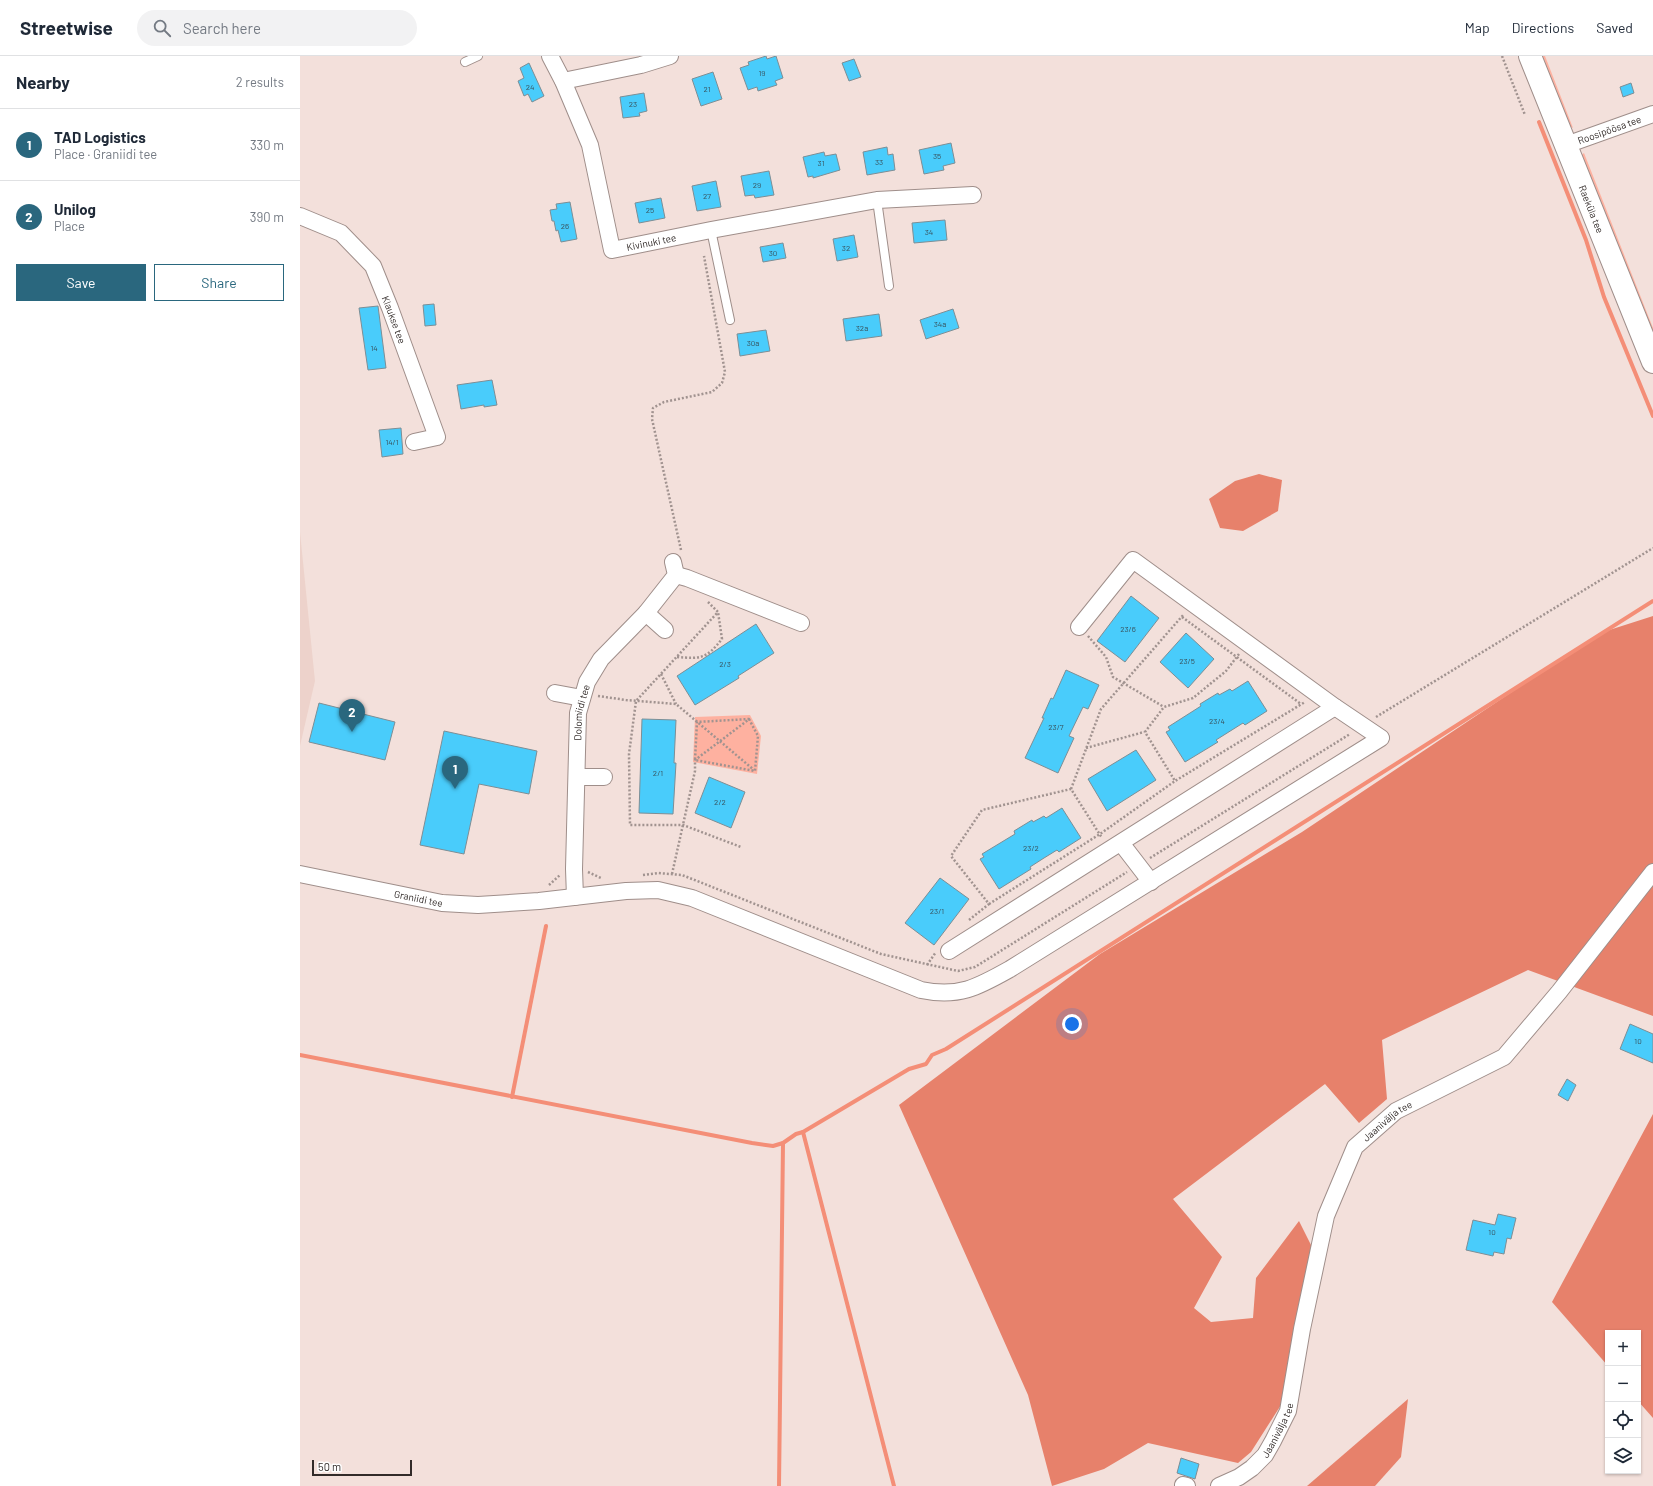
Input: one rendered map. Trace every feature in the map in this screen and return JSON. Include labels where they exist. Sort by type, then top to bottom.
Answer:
[{"type":"street","points":[[550,56],[563,81],[641,65],[670,56]]},
{"type":"street","name":"Raeküla tee","points":[[1530,56],[1653,362]]},
{"type":"street","name":"Kivinuki tee","points":[[563,81],[590,145],[612,250],[705,231],[877,200],[973,195]]},
{"type":"street","name":"Roosipõõsa tee","points":[[1566,145],[1653,114]]},
{"type":"street","name":"Klaukse tee","points":[[300,216],[341,233],[373,266],[437,436],[414,442]]},
{"type":"street","points":[[1080,626],[1133,560],[1335,707],[1364,725]]},
{"type":"street","points":[[677,571],[800,623]]},
{"type":"street","name":"Dolomiidi tee","points":[[575,897],[574,869],[578,713],[587,696],[587,682],[601,659],[646,613],[677,571]]},
{"type":"street","points":[[646,613],[665,630]]},
{"type":"street","points":[[555,693],[587,696]]},
{"type":"street","points":[[944,950],[1115,847],[1335,707]]},
{"type":"street","name":"Graniidi tee","points":[[300,874],[442,903],[478,905],[539,901],[626,891],[658,890],[670,892],[692,898],[920,990],[936,993],[968,990],[1010,969],[1381,738],[1364,725]]},
{"type":"street","points":[[577,777],[604,777]]},
{"type":"street","points":[[1115,847],[1138,865],[1151,882]]},
{"type":"street","name":"Jaanivälja tee","points":[[1219,1486],[1239,1477],[1252,1468],[1265,1455],[1288,1411],[1302,1330],[1326,1216],[1355,1147],[1396,1110],[1504,1057],[1560,992],[1653,872]]},
{"type":"lane","points":[[465,62],[478,56]]},
{"type":"lane","points":[[877,200],[889,286]]},
{"type":"lane","points":[[705,231],[730,320]]},
{"type":"path","points":[[1502,56],[1525,115]]},
{"type":"path","points":[[677,571],[684,565],[652,419],[653,408],[664,402],[712,392],[722,383],[725,372],[705,231]]},
{"type":"path","points":[[636,875],[658,873],[682,875],[881,954],[958,971],[975,967],[1364,725],[1653,548]]},
{"type":"path","points":[[676,657],[696,658],[712,652],[722,639],[718,612],[702,597]]},
{"type":"path","points":[[1070,789],[1101,709],[1193,604]]},
{"type":"path","points":[[718,612],[636,701],[629,754],[630,825],[683,825],[741,847]]},
{"type":"path","points":[[1182,617],[1301,704]]},
{"type":"path","points":[[1080,626],[1106,658],[1114,677],[1164,706]]},
{"type":"path","points":[[1086,748],[1145,732],[1164,706],[1193,698],[1226,672],[1247,642]]},
{"type":"path","points":[[661,674],[676,704],[755,771]]},
{"type":"path","points":[[965,923],[989,904],[1100,834],[1175,781],[1318,694]]},
{"type":"path","points":[[587,696],[676,704]]},
{"type":"path","points":[[697,722],[749,719]]},
{"type":"path","points":[[695,760],[749,719]]},
{"type":"path","points":[[749,719],[758,736],[755,771]]},
{"type":"path","points":[[672,874],[695,772],[697,722]]},
{"type":"path","points":[[1145,732],[1175,781]]},
{"type":"path","points":[[695,760],[755,771]]},
{"type":"path","points":[[1070,789],[1100,834],[1115,847]]},
{"type":"path","points":[[989,904],[951,856],[982,810],[1070,789]]},
{"type":"path","points":[[546,885],[551,884],[563,873],[574,869],[585,870],[599,879],[607,878]]},
{"type":"path","points":[[927,965],[944,950]]},
{"type":"shaded area","points":[[1539,56],[1545,56],[1573,128],[1568,125]]},
{"type":"shaded area","points":[[1584,153],[1653,328],[1653,344],[1580,156]]},
{"type":"shaded area","points":[[1259,474],[1282,480],[1278,511],[1243,531],[1220,528],[1209,499],[1235,481]]},
{"type":"shaded area","points":[[300,532],[315,681],[300,746]]},
{"type":"shaded area","points":[[1653,616],[1653,1016],[1528,970],[1382,1040],[1387,1099],[1359,1123],[1325,1084],[1173,1199],[1222,1257],[1194,1308],[1211,1322],[1253,1318],[1256,1278],[1299,1221],[1312,1247],[1281,1405],[1251,1452],[1238,1463],[1148,1443],[1104,1469],[1052,1486],[1028,1395],[899,1105],[1100,954],[1302,832],[1600,633]]},
{"type":"shaded area","points":[[750,715],[761,736],[757,774],[693,762],[695,717]]},
{"type":"shaded area","points":[[1653,1114],[1653,1418],[1641,1404],[1641,1330],[1605,1330],[1605,1363],[1552,1302]]},
{"type":"shaded area","points":[[1408,1399],[1401,1457],[1375,1486],[1307,1486]]},
{"type":"building","points":[[766,56],[767,59],[776,56],[783,78],[775,81],[777,85],[758,91],[757,87],[748,90],[740,68],[749,65],[748,62]]},
{"type":"building","points":[[854,59],[861,77],[849,81],[842,63]]},
{"type":"building","points":[[529,63],[544,96],[532,102],[528,94],[524,96],[518,81],[524,78],[520,68]]},
{"type":"building","points":[[713,72],[722,99],[701,106],[692,79]]},
{"type":"building","points":[[1631,83],[1634,93],[1623,97],[1620,87]]},
{"type":"building","points":[[644,93],[647,111],[639,113],[640,116],[623,118],[620,97]]},
{"type":"building","points":[[951,143],[955,163],[943,166],[944,170],[924,174],[919,150]]},
{"type":"building","points":[[887,147],[888,155],[893,154],[895,170],[867,175],[863,152]]},
{"type":"building","points":[[824,152],[825,156],[836,154],[840,170],[813,178],[813,176],[808,177],[803,157]]},
{"type":"building","points":[[769,171],[774,195],[755,198],[754,195],[745,196],[741,176]]},
{"type":"building","points":[[716,181],[721,207],[697,211],[692,186]]},
{"type":"building","points":[[661,198],[665,218],[639,223],[635,203]]},
{"type":"building","points":[[570,202],[577,239],[561,242],[558,230],[556,231],[554,221],[552,221],[550,210],[557,209],[556,204]]},
{"type":"building","points":[[945,220],[947,240],[914,243],[912,223]]},
{"type":"building","points":[[854,235],[858,257],[837,261],[833,239]]},
{"type":"building","points":[[783,243],[786,258],[763,262],[760,247]]},
{"type":"building","points":[[434,304],[436,325],[425,326],[423,305]]},
{"type":"building","points":[[378,306],[386,368],[368,370],[359,308]]},
{"type":"building","points":[[953,309],[959,328],[926,339],[920,320]]},
{"type":"building","points":[[879,314],[882,336],[846,341],[843,319]]},
{"type":"building","points":[[766,330],[770,351],[740,356],[737,334]]},
{"type":"building","points":[[492,380],[497,405],[484,407],[484,405],[461,409],[457,385]]},
{"type":"building","points":[[401,428],[403,454],[382,457],[379,430]]},
{"type":"building","points":[[1131,596],[1159,618],[1125,662],[1097,641]]},
{"type":"building","points":[[756,624],[774,653],[738,676],[739,678],[695,705],[677,676]]},
{"type":"building","points":[[1186,633],[1214,659],[1188,688],[1160,662]]},
{"type":"building","points":[[1066,670],[1099,685],[1088,709],[1083,707],[1069,736],[1074,738],[1058,773],[1025,758],[1044,718],[1042,718],[1051,698],[1053,699]]},
{"type":"building","points":[[1248,681],[1267,711],[1245,725],[1243,723],[1216,740],[1218,742],[1185,762],[1166,732],[1170,730],[1168,727],[1218,693],[1219,695],[1230,689],[1232,691]]},
{"type":"building","points":[[319,703],[395,722],[385,760],[309,742]]},
{"type":"building","points":[[642,719],[676,720],[674,763],[676,763],[673,814],[639,813]]},
{"type":"building","points":[[444,731],[537,751],[529,794],[479,784],[464,854],[420,845]]},
{"type":"building","points":[[1136,750],[1156,780],[1107,811],[1088,779]]},
{"type":"building","points":[[709,777],[745,792],[731,828],[695,813]]},
{"type":"building","points":[[1062,808],[1081,838],[1059,852],[1057,850],[1044,858],[1030,867],[1031,869],[999,889],[980,859],[984,857],[982,854],[1015,834],[1014,831],[1032,820],[1033,822],[1044,816],[1046,818]]},
{"type":"building","points":[[940,878],[969,899],[934,945],[905,923]]},
{"type":"building","points":[[1630,1024],[1653,1034],[1653,1063],[1620,1049]]},
{"type":"building","points":[[1567,1079],[1576,1085],[1568,1101],[1558,1095]]},
{"type":"building","points":[[1498,1214],[1516,1218],[1511,1239],[1507,1238],[1504,1254],[1494,1252],[1493,1256],[1466,1250],[1473,1220],[1495,1225]]},
{"type":"building","points":[[1181,1458],[1199,1464],[1195,1479],[1177,1473]]},
{"type":"waterway","points":[[1539,122],[1586,240],[1604,297],[1653,416]]},
{"type":"waterway","points":[[779,1486],[783,1143],[909,1069],[926,1064],[932,1055],[946,1049],[1653,601]]},
{"type":"waterway","points":[[512,1097],[546,926]]},
{"type":"waterway","points":[[300,1055],[752,1143],[773,1146],[783,1143]]},
{"type":"waterway","points":[[803,1132],[894,1486]]},
{"type":"place","name":"Unilog","points":[[352,732]]},
{"type":"place","name":"TAD Logistics","points":[[455,789]]}]
